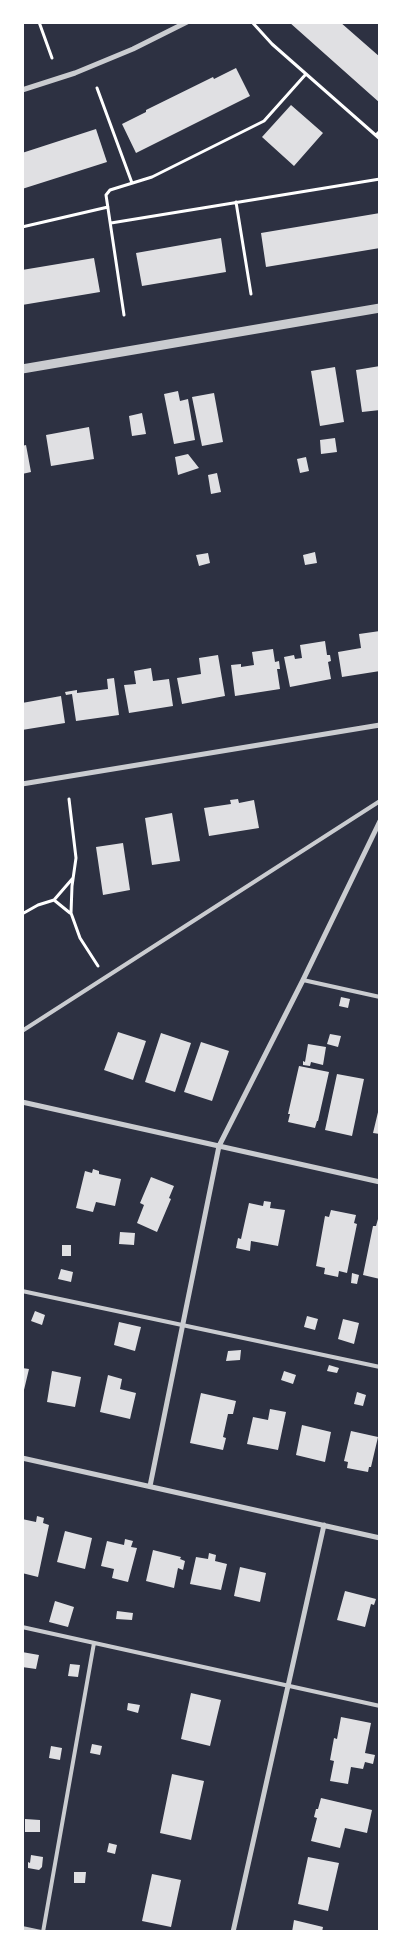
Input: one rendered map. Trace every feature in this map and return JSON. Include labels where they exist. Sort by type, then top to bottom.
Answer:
[{"type":"street","points":[[22,90],[75,73],[133,49],[187,22]]},
{"type":"street","points":[[22,369],[380,308]]},
{"type":"street","points":[[22,784],[380,725]]},
{"type":"street","points":[[150,1486],[219,1146],[303,980],[380,821]]},
{"type":"street","points":[[22,1102],[380,1182]]},
{"type":"street","points":[[22,1458],[380,1538]]},
{"type":"street","points":[[233,1932],[324,1526]]},
{"type":"lane","points":[[22,1031],[380,801]]},
{"type":"lane","points":[[303,980],[380,997]]},
{"type":"lane","points":[[22,1291],[380,1367]]},
{"type":"lane","points":[[22,1627],[380,1706]]},
{"type":"lane","points":[[22,1928],[42,1932],[94,1643]]},
{"type":"path","points":[[39,22],[52,58]]},
{"type":"path","points":[[252,22],[272,44],[380,139]]},
{"type":"path","points":[[124,315],[106,195],[110,190],[152,177],[264,122],[306,74]]},
{"type":"path","points":[[97,88],[132,183]]},
{"type":"path","points":[[376,135],[380,131]]},
{"type":"path","points":[[111,223],[380,179]]},
{"type":"path","points":[[236,202],[251,294]]},
{"type":"path","points":[[22,227],[108,207]]},
{"type":"path","points":[[69,799],[76,858],[71,914],[80,938],[106,978]]},
{"type":"path","points":[[22,914],[38,905],[54,900],[73,878]]},
{"type":"path","points":[[54,900],[71,914]]},
{"type":"building","points":[[289,22],[340,22],[380,57],[380,103]]},
{"type":"building","points":[[236,68],[250,96],[136,153],[122,124],[213,77],[214,79]]},
{"type":"building","points":[[291,105],[323,133],[294,166],[262,137]]},
{"type":"building","points":[[96,129],[107,162],[22,189],[22,153]]},
{"type":"building","points":[[380,213],[380,248],[266,267],[261,233]]},
{"type":"building","points":[[221,238],[226,272],[142,286],[136,253]]},
{"type":"building","points":[[94,258],[100,292],[22,305],[22,270]]},
{"type":"building","points":[[380,366],[380,410],[362,412],[356,370]]},
{"type":"building","points":[[335,367],[344,422],[320,426],[311,371]]},
{"type":"building","points":[[178,391],[180,401],[188,399],[195,440],[174,444],[164,394]]},
{"type":"building","points":[[214,393],[223,442],[202,446],[192,397]]},
{"type":"building","points":[[142,413],[146,434],[132,436],[129,416]]},
{"type":"building","points":[[89,427],[94,459],[51,466],[46,435]]},
{"type":"building","points":[[335,438],[337,452],[321,454],[320,440]]},
{"type":"building","points":[[26,445],[31,472],[22,474],[22,446]]},
{"type":"building","points":[[188,454],[199,468],[178,475],[175,457]]},
{"type":"building","points":[[306,457],[309,471],[300,473],[297,459]]},
{"type":"building","points":[[217,473],[221,492],[211,494],[208,475]]},
{"type":"building","points":[[315,552],[317,563],[305,565],[303,555]]},
{"type":"building","points":[[208,553],[210,563],[199,566],[196,555]]},
{"type":"building","points":[[380,631],[380,671],[342,677],[338,652],[361,648],[359,634]]},
{"type":"building","points":[[325,641],[327,655],[330,655],[331,661],[328,662],[331,679],[290,687],[284,657],[294,655],[295,659],[302,658],[300,645]]},
{"type":"building","points":[[273,649],[275,662],[279,661],[280,669],[277,669],[280,689],[235,696],[231,665],[241,664],[241,667],[254,665],[252,652]]},
{"type":"building","points":[[218,655],[225,696],[182,704],[177,678],[201,674],[199,658]]},
{"type":"building","points":[[151,668],[153,681],[169,679],[173,706],[129,713],[124,685],[136,684],[134,671]]},
{"type":"building","points":[[114,678],[119,715],[76,721],[72,694],[66,695],[65,692],[77,690],[77,693],[108,689],[107,679]]},
{"type":"building","points":[[61,696],[65,723],[22,730],[22,703]]},
{"type":"building","points":[[238,799],[239,803],[254,800],[259,828],[209,836],[204,808],[231,804],[230,800]]},
{"type":"building","points":[[172,813],[180,861],[152,865],[145,818]]},
{"type":"building","points":[[123,843],[130,890],[103,895],[96,847]]},
{"type":"building","points":[[341,997],[350,999],[348,1008],[339,1006]]},
{"type":"building","points":[[118,1032],[146,1041],[133,1080],[104,1070]]},
{"type":"building","points":[[161,1033],[191,1043],[175,1092],[145,1082]]},
{"type":"building","points":[[330,1034],[341,1036],[338,1047],[327,1044]]},
{"type":"building","points":[[201,1042],[229,1051],[212,1101],[184,1092]]},
{"type":"building","points":[[308,1044],[326,1047],[323,1065],[311,1062],[310,1066],[303,1065]]},
{"type":"building","points":[[299,1066],[329,1072],[315,1128],[288,1122],[290,1114],[288,1114]]},
{"type":"building","points":[[337,1074],[364,1079],[352,1136],[325,1130]]},
{"type":"building","points":[[380,1108],[380,1134],[373,1133]]},
{"type":"building","points":[[93,1169],[99,1171],[99,1174],[121,1179],[115,1206],[96,1202],[93,1212],[76,1208],[85,1171],[92,1173]]},
{"type":"building","points":[[151,1177],[174,1186],[169,1198],[171,1199],[157,1232],[137,1223],[144,1205],[140,1203]]},
{"type":"building","points":[[264,1201],[271,1202],[270,1208],[285,1210],[278,1246],[251,1241],[250,1251],[236,1248],[238,1238],[241,1239],[249,1203],[263,1206]]},
{"type":"building","points":[[331,1210],[356,1215],[354,1223],[357,1224],[347,1273],[339,1271],[338,1277],[324,1274],[325,1268],[316,1266],[325,1216],[329,1217]]},
{"type":"building","points":[[378,1219],[380,1219],[380,1279],[363,1275],[373,1226],[376,1226]]},
{"type":"building","points":[[120,1232],[135,1233],[134,1245],[119,1244]]},
{"type":"building","points":[[62,1245],[71,1245],[71,1256],[62,1256]]},
{"type":"building","points":[[61,1269],[73,1272],[71,1282],[58,1279]]},
{"type":"building","points":[[352,1273],[359,1275],[357,1284],[351,1283]]},
{"type":"building","points":[[35,1311],[45,1315],[42,1325],[31,1321]]},
{"type":"building","points":[[307,1316],[318,1319],[315,1330],[304,1327]]},
{"type":"building","points":[[343,1319],[359,1323],[354,1344],[338,1339]]},
{"type":"building","points":[[119,1322],[141,1327],[135,1351],[114,1345]]},
{"type":"building","points":[[241,1350],[240,1360],[226,1361],[228,1351]]},
{"type":"building","points":[[329,1365],[339,1368],[337,1373],[327,1371]]},
{"type":"building","points":[[22,1368],[29,1369],[23,1394],[22,1394]]},
{"type":"building","points":[[52,1371],[81,1377],[75,1407],[47,1402]]},
{"type":"building","points":[[284,1371],[296,1375],[293,1384],[281,1380]]},
{"type":"building","points":[[108,1375],[122,1379],[120,1389],[136,1393],[130,1419],[100,1412]]},
{"type":"building","points":[[357,1392],[366,1395],[363,1406],[354,1404]]},
{"type":"building","points":[[201,1393],[236,1401],[233,1414],[228,1414],[223,1437],[226,1438],[223,1450],[190,1443]]},
{"type":"building","points":[[270,1409],[286,1412],[278,1450],[247,1444],[253,1417],[268,1420]]},
{"type":"building","points":[[302,1425],[331,1432],[325,1462],[296,1455]]},
{"type":"building","points":[[351,1431],[378,1437],[371,1467],[369,1467],[368,1472],[347,1468],[348,1462],[344,1461]]},
{"type":"building","points":[[37,1516],[44,1518],[43,1523],[49,1525],[38,1577],[22,1573],[22,1519],[36,1522]]},
{"type":"building","points":[[65,1531],[92,1538],[85,1569],[57,1562]]},
{"type":"building","points":[[125,1539],[133,1541],[131,1547],[137,1548],[128,1582],[112,1578],[114,1569],[101,1566],[107,1541],[124,1545]]},
{"type":"building","points":[[153,1550],[181,1557],[180,1559],[185,1561],[183,1570],[178,1568],[174,1588],[146,1581]]},
{"type":"building","points":[[209,1553],[216,1555],[215,1561],[227,1564],[221,1590],[190,1584],[196,1557],[208,1559]]},
{"type":"building","points":[[240,1567],[266,1573],[260,1602],[234,1596]]},
{"type":"building","points":[[345,1591],[376,1599],[374,1605],[371,1604],[365,1627],[337,1620]]},
{"type":"building","points":[[55,1601],[74,1607],[68,1627],[49,1622]]},
{"type":"building","points":[[117,1611],[133,1613],[132,1620],[116,1619]]},
{"type":"building","points":[[22,1652],[39,1655],[36,1669],[22,1667]]},
{"type":"building","points":[[70,1664],[80,1665],[78,1677],[68,1676]]},
{"type":"building","points":[[191,1693],[221,1700],[210,1746],[181,1739]]},
{"type":"building","points":[[128,1703],[140,1705],[138,1713],[127,1710]]},
{"type":"building","points":[[341,1717],[371,1723],[365,1753],[375,1755],[373,1764],[365,1762],[363,1769],[351,1767],[348,1784],[330,1781],[334,1761],[330,1760],[334,1738],[337,1739]]},
{"type":"building","points":[[92,1744],[102,1746],[100,1755],[90,1753]]},
{"type":"building","points":[[51,1746],[62,1748],[60,1760],[49,1758]]},
{"type":"building","points":[[172,1774],[204,1781],[191,1840],[160,1833]]},
{"type":"building","points":[[321,1798],[372,1810],[367,1833],[345,1828],[340,1848],[311,1841],[317,1818],[314,1817]]},
{"type":"building","points":[[25,1819],[40,1820],[40,1832],[25,1832]]},
{"type":"building","points":[[109,1843],[117,1845],[115,1854],[107,1852]]},
{"type":"building","points":[[31,1855],[43,1857],[42,1867],[39,1870],[28,1868]]},
{"type":"building","points":[[308,1857],[339,1863],[328,1911],[298,1904]]},
{"type":"building","points":[[74,1872],[86,1872],[85,1883],[74,1883]]},
{"type":"building","points":[[152,1874],[181,1880],[171,1927],[142,1921]]},
{"type":"building","points":[[294,1920],[323,1927],[322,1932],[292,1932]]}]
